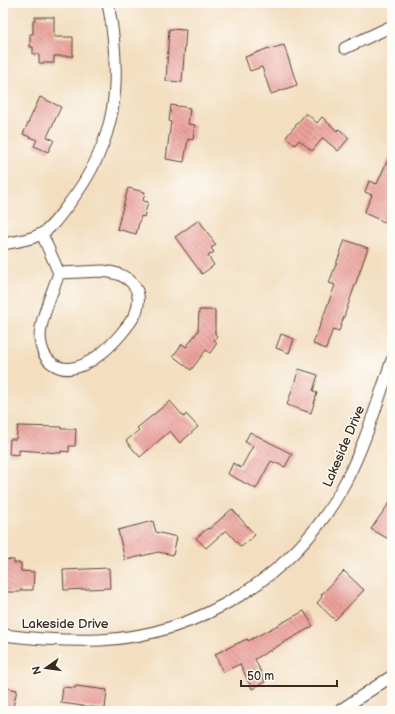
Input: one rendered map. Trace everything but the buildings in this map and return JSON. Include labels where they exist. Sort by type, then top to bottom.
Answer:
[{"type":"street","points":[[3,244],[42,234],[62,212],[86,179],[98,159],[113,111],[115,83],[112,29],[108,3]]},
{"type":"street","points":[[345,48],[392,26]]},
{"type":"street","points":[[42,234],[59,273],[42,327],[42,350],[51,363],[59,368],[73,369],[88,364],[108,347],[132,319],[138,307],[137,295],[133,283],[126,276],[114,272],[59,273]]},
{"type":"street","name":"Lakeside Drive","points":[[3,636],[100,640],[146,633],[207,614],[243,595],[294,553],[318,525],[335,501],[353,468],[392,360]]},
{"type":"street","points":[[339,711],[392,676]]}]
